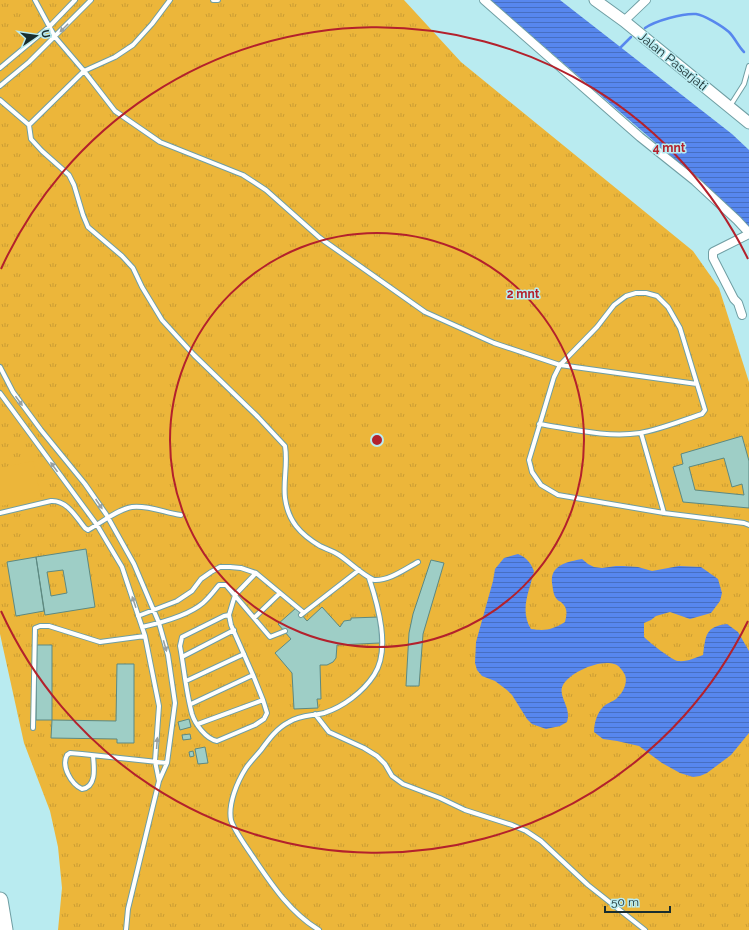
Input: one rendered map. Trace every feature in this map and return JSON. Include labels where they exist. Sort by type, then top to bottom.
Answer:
[{"type":"highway","points":[[0,900],[5,930]]},
{"type":"main road","name":"Jalan Pasarjati","points":[[595,0],[624,21],[749,123]]},
{"type":"street","points":[[484,0],[640,137],[695,181],[749,233],[713,252],[712,255],[734,299],[738,303],[742,315]]},
{"type":"street","points":[[624,21],[646,0]]},
{"type":"lane","points":[[35,0],[55,37],[115,111],[160,142],[242,176],[266,190],[320,238],[425,312],[494,343],[560,365],[697,384]]},
{"type":"lane","points":[[0,68],[49,27],[75,0]]},
{"type":"lane","points":[[0,86],[29,62],[91,0]]},
{"type":"lane","points":[[29,125],[84,72],[115,57],[133,45],[152,24],[170,0]]},
{"type":"lane","points":[[213,0],[218,0]]},
{"type":"lane","points":[[729,106],[744,84],[749,66]]},
{"type":"lane","points":[[0,100],[29,125],[31,138],[42,151],[69,175],[74,184],[88,227],[122,256],[133,268],[142,287],[162,320],[194,355],[258,416],[285,446],[285,497],[289,515],[295,527],[305,536],[320,546],[337,554],[369,578],[374,580],[395,575],[418,562]]},
{"type":"lane","points":[[539,424],[605,434],[641,433],[702,414],[705,410],[680,328],[668,307],[657,296],[646,293],[636,293],[626,296],[614,305],[597,327],[560,365],[554,377],[539,424],[529,460],[532,472],[541,485],[558,495],[664,513],[744,523],[749,525]]},
{"type":"lane","points":[[0,367],[12,392],[85,484],[108,517],[134,564],[159,623],[168,655],[175,703],[167,763],[159,782],[128,909],[126,930]]},
{"type":"lane","points":[[0,393],[97,525],[122,567],[145,636],[159,706],[155,761],[159,782]]},
{"type":"lane","points":[[641,433],[664,513]]},
{"type":"lane","points":[[0,513],[56,500],[68,508],[88,530],[108,517],[131,507],[145,507],[168,514],[181,515]]},
{"type":"lane","points":[[138,616],[177,601],[192,591],[201,580],[211,572],[220,567],[241,568],[256,573],[302,613],[359,570]]},
{"type":"lane","points":[[229,615],[224,616],[182,637],[180,646],[193,716],[206,736],[211,740],[217,741],[255,725],[264,719],[266,713],[263,700],[229,615],[235,595],[256,573]]},
{"type":"lane","points":[[319,930],[296,914],[264,875],[244,845],[231,821],[230,808],[246,768],[274,733],[289,722],[305,715],[325,712],[343,705],[367,684],[378,667],[381,658],[380,617],[369,578]]},
{"type":"lane","points":[[142,627],[159,623],[190,611],[202,604],[219,585],[226,585],[270,637],[285,632]]},
{"type":"lane","points":[[254,618],[280,593]]},
{"type":"lane","points":[[33,728],[35,628],[40,626],[49,626],[100,642],[145,636]]},
{"type":"lane","points":[[182,657],[234,630]]},
{"type":"lane","points":[[186,681],[244,654]]},
{"type":"lane","points":[[191,704],[253,675]]},
{"type":"lane","points":[[198,724],[263,700]]},
{"type":"lane","points":[[315,714],[329,732],[364,748],[377,756],[385,764],[392,776],[403,784],[440,798],[465,810],[512,824],[526,831],[541,841],[588,885],[645,930]]},
{"type":"lane","points":[[93,756],[94,775],[91,784],[82,789],[74,784],[67,771],[65,758],[67,755],[70,754],[155,761],[167,763]]},
{"type":"green space","points":[[0,0],[404,0],[461,62],[693,251],[719,288],[749,382],[749,930],[58,930],[62,888],[58,847],[50,811],[24,743],[0,634]]},
{"type":"green space","points":[[33,461],[41,498],[0,506],[0,468]]},
{"type":"water","points":[[490,0],[560,0],[732,134],[749,150],[749,230],[678,162]]},
{"type":"water","points":[[518,554],[528,561],[534,571],[526,600],[526,615],[531,629],[548,629],[565,622],[566,609],[554,595],[552,577],[557,568],[571,561],[582,559],[594,567],[638,567],[652,571],[679,566],[701,567],[718,579],[722,593],[720,601],[711,613],[690,619],[670,612],[656,616],[644,623],[644,637],[671,658],[678,661],[685,661],[703,655],[706,637],[714,627],[727,624],[738,632],[749,651],[749,733],[731,755],[707,773],[693,777],[680,773],[662,763],[639,746],[603,739],[594,732],[595,722],[601,709],[619,697],[623,691],[626,681],[625,675],[621,668],[608,663],[601,663],[579,671],[563,685],[562,693],[568,711],[567,722],[560,726],[546,729],[532,724],[527,719],[512,695],[495,681],[482,676],[477,670],[475,663],[476,642],[495,569],[504,558]]},
{"type":"building","points":[[742,436],[749,461],[749,508],[683,502],[673,467],[683,464],[681,454]],"holes":[[[724,458],[732,487],[742,484],[744,495],[695,490],[689,467]]]},
{"type":"building","points":[[86,549],[95,607],[45,615],[36,557]],"holes":[[[63,570],[67,593],[51,596],[47,572]]]},
{"type":"building","points":[[36,557],[44,611],[16,616],[7,562]]},
{"type":"building","points":[[431,560],[444,563],[423,634],[419,686],[406,686],[409,633],[413,614]]},
{"type":"building","points":[[322,607],[340,627],[344,621],[351,620],[351,618],[379,617],[380,643],[337,645],[336,658],[333,662],[327,665],[320,665],[321,699],[317,699],[318,708],[294,709],[292,673],[275,653],[291,639],[278,624],[296,608],[307,621]]},
{"type":"building","points":[[37,645],[52,645],[52,720],[36,720]]},
{"type":"building","points":[[117,664],[134,664],[134,743],[117,743],[117,739],[51,738],[52,720],[116,721]]},
{"type":"building","points":[[189,719],[191,727],[180,730],[178,722]]},
{"type":"building","points":[[190,734],[191,739],[183,740],[182,735]]},
{"type":"building","points":[[205,747],[208,763],[198,764],[195,749]]},
{"type":"building","points":[[193,751],[194,756],[190,757],[189,752]]},
{"type":"waterway","points":[[645,28],[662,20],[677,16],[696,14],[704,16],[729,32],[744,52]]},
{"type":"waterway","points":[[619,49],[631,37]]}]
